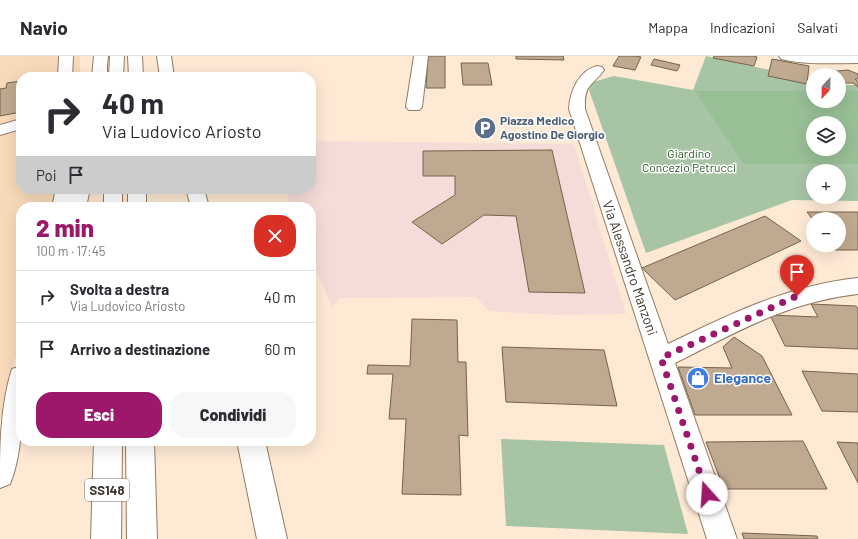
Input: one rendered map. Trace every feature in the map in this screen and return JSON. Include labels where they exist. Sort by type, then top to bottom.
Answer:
[{"type":"main road","points":[[65,72],[66,56]]},
{"type":"main road","points":[[116,72],[117,56]]},
{"type":"main road","points":[[136,56],[137,72]]},
{"type":"main road","points":[[164,56],[167,72]]},
{"type":"main road","points":[[414,108],[421,56]]},
{"type":"main road","points":[[786,56],[808,59],[858,60]]},
{"type":"main road","name":"Via Alessandro Manzoni","points":[[597,70],[578,90],[577,109],[722,539]]},
{"type":"main road","points":[[0,130],[16,125]]},
{"type":"main road","points":[[661,358],[797,296],[828,288],[858,286]]},
{"type":"main road","points":[[0,474],[16,400]]},
{"type":"main road","points":[[0,488],[16,435]]},
{"type":"main road","name":"SS148","points":[[106,539],[108,446]]},
{"type":"main road","name":"SS148","points":[[140,446],[142,539]]},
{"type":"main road","points":[[253,446],[272,539]]},
{"type":"shaded area","points":[[0,56],[80,56],[80,72],[16,72],[16,194],[55,194],[53,202],[16,202],[16,355],[0,422]]},
{"type":"shaded area","points":[[316,141],[574,144],[626,314],[556,315],[489,311],[476,297],[340,298],[332,308],[316,268],[316,202],[290,202],[287,194],[316,194]]},
{"type":"green space","name":"Giardino Concezio Petrucci","points":[[706,56],[770,70],[769,76],[806,83],[806,108],[846,108],[846,85],[858,85],[858,201],[846,201],[846,164],[806,164],[806,200],[792,200],[646,253],[589,90],[593,82],[614,76],[693,90]]},
{"type":"green space","points":[[695,91],[806,91],[806,108],[846,108],[846,91],[858,91],[858,164],[744,164]]},
{"type":"green space","points":[[501,439],[664,445],[688,534],[506,526]]},
{"type":"building","points":[[428,56],[445,56],[445,88],[426,88]]},
{"type":"building","points":[[516,56],[563,56],[564,60],[516,59]]},
{"type":"building","points":[[619,56],[641,57],[635,70],[613,66]]},
{"type":"building","points":[[714,56],[757,57],[754,66],[713,58]]},
{"type":"building","points":[[654,59],[680,65],[677,71],[651,65]]},
{"type":"building","points":[[772,59],[809,66],[809,68],[806,68],[806,84],[768,76]]},
{"type":"building","points":[[461,63],[488,63],[492,85],[463,85]]},
{"type":"building","points":[[846,70],[858,74],[858,79],[855,79],[858,82],[858,87],[853,83],[846,83]]},
{"type":"building","points":[[16,82],[16,113],[0,116],[0,89],[6,88],[7,83]]},
{"type":"building","points":[[552,150],[585,293],[529,292],[516,216],[484,215],[442,244],[412,222],[455,195],[455,176],[423,176],[423,151]]},
{"type":"building","points":[[846,212],[858,212],[858,250],[846,250]]},
{"type":"building","points":[[765,216],[801,241],[675,300],[642,268]]},
{"type":"building","points":[[811,304],[856,306],[858,309],[858,349],[785,346],[770,315],[818,317]]},
{"type":"building","points":[[412,319],[457,320],[458,362],[466,362],[468,436],[459,435],[461,495],[402,494],[406,419],[389,419],[393,374],[367,374],[368,365],[410,366]]},
{"type":"building","points":[[734,337],[762,356],[792,415],[695,415],[678,367],[732,368],[723,347]]},
{"type":"building","points":[[502,347],[604,350],[617,406],[506,402]]},
{"type":"building","points":[[802,371],[858,374],[858,412],[822,411]]},
{"type":"building","points":[[803,441],[827,489],[724,489],[706,442]]},
{"type":"building","points":[[837,442],[858,443],[858,483]]},
{"type":"building","points":[[742,533],[817,536],[818,539],[744,539]]},
{"type":"place","name":"Piazza Medico Agostino De Giorgio","points":[[485,128]]},
{"type":"place","name":"Elegance","points":[[698,378]]},
{"type":"route","points":[[707,494],[661,358],[774,305],[797,296]]}]
